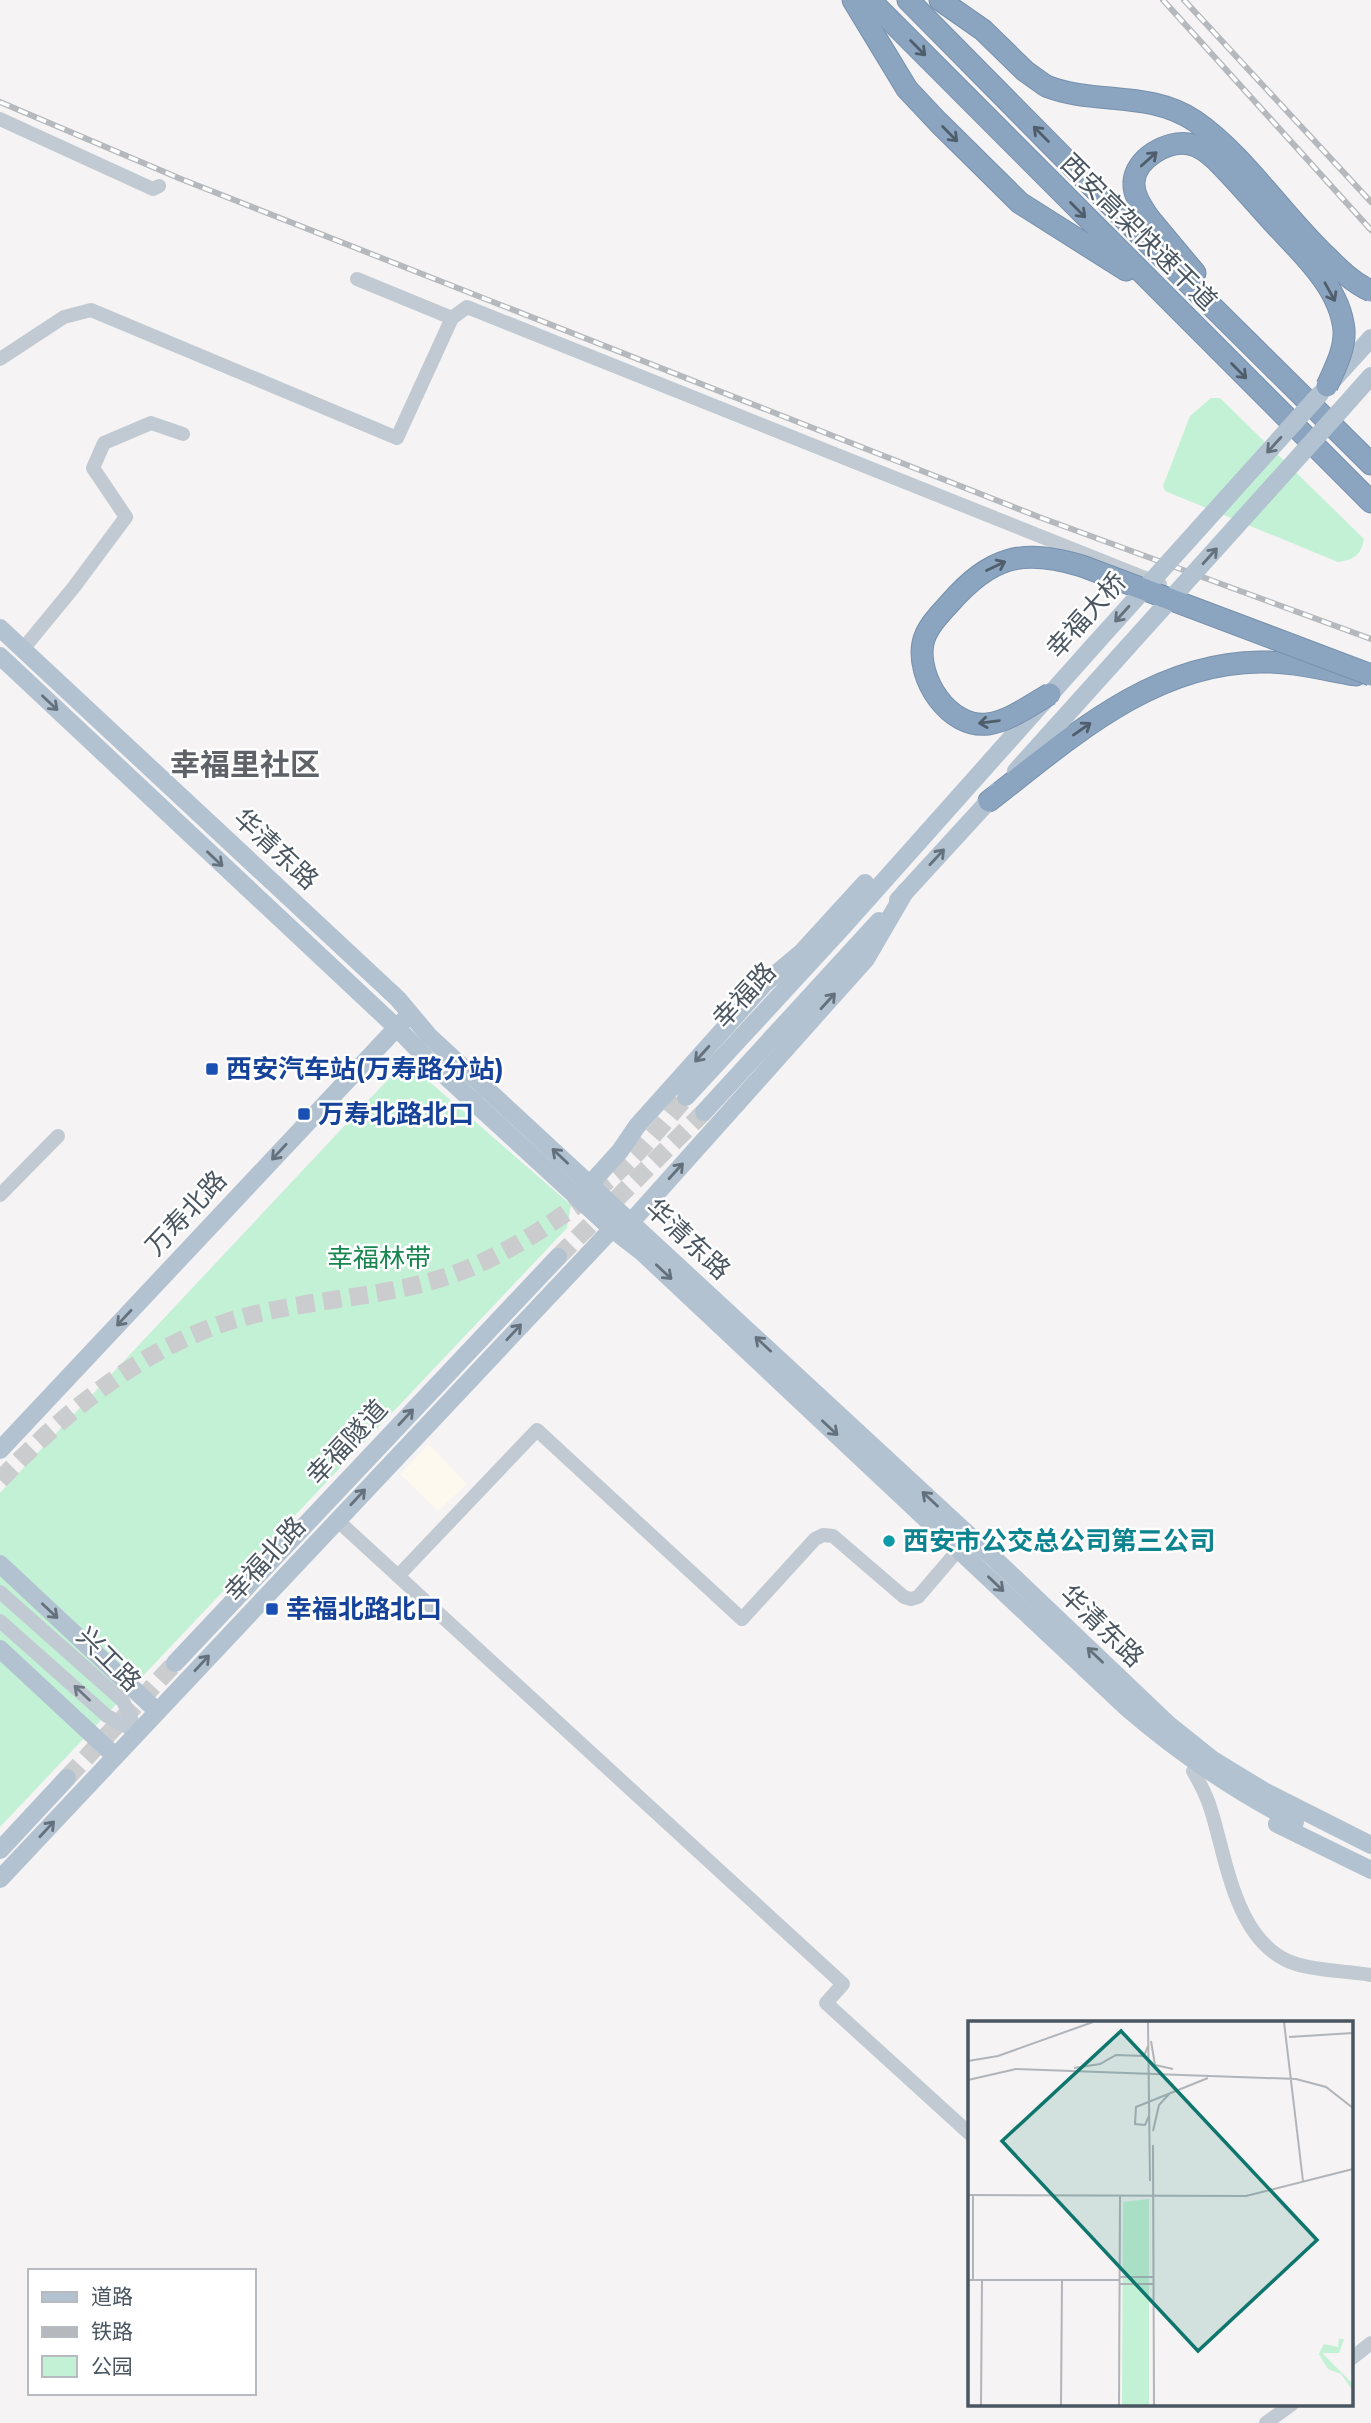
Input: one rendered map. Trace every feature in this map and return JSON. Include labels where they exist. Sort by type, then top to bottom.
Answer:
[{"type":"highway","points":[[853,0],[907,89],[1020,203],[1152,285]]},
{"type":"highway","name":"西安高架快速干道","points":[[870,0],[1371,502]]},
{"type":"highway","name":"西安高架快速干道","points":[[908,0],[1371,464]]},
{"type":"highway","points":[[940,0],[984,30],[1025,71],[1046,86],[1067,92],[1144,101],[1174,110],[1194,120],[1239,161],[1311,243],[1338,269],[1371,291]]},
{"type":"highway","points":[[1277,371],[1149,218],[1138,200],[1133,184],[1138,170],[1149,156],[1167,146],[1187,143],[1199,147],[1217,161],[1316,270],[1336,303],[1344,330],[1339,359],[1327,386]]},
{"type":"highway","points":[[1050,694],[998,721],[983,724],[972,722],[953,715],[940,701],[929,680],[922,657],[925,635],[958,594],[985,572],[1019,557],[1036,555],[1082,566],[1371,677]]},
{"type":"highway","points":[[989,801],[1113,708],[1175,677],[1229,665],[1261,662],[1371,677]]},
{"type":"main road","name":"幸福大桥","points":[[841,929],[1371,338]]},
{"type":"main road","name":"幸福大桥","points":[[862,951],[905,892],[1371,376]]},
{"type":"main road","name":"华清东路","points":[[0,628],[398,999],[429,1036],[584,1191],[612,1229],[643,1253],[1157,1734],[1214,1775],[1269,1808],[1371,1858]]},
{"type":"main road","name":"华清东路","points":[[0,656],[428,1060],[584,1191],[631,1222],[998,1562],[1168,1724],[1222,1765],[1287,1805],[1371,1845]]},
{"type":"main road","points":[[584,1191],[620,1151],[637,1126],[756,993],[801,953],[896,850],[957,798]]},
{"type":"main road","name":"幸福路","points":[[686,1097],[841,929]]},
{"type":"main road","points":[[631,1222],[862,951]]},
{"type":"main road","name":"幸福路","points":[[704,1112],[862,951]]},
{"type":"main road","name":"万寿北路","points":[[0,1450],[410,1013]]},
{"type":"main road","name":"幸福北路","points":[[0,1879],[612,1229],[631,1222]]},
{"type":"main road","name":"幸福隧道","points":[[175,1663],[558,1257]]},
{"type":"main road","points":[[0,1564],[157,1711]]},
{"type":"main road","points":[[0,1649],[115,1756]]},
{"type":"main road","points":[[1086,1669],[1142,1732],[1193,1771],[1266,1819],[1371,1870]]},
{"type":"main road","points":[[1122,1681],[1251,1771],[1304,1801],[1371,1833]]},
{"type":"main road","points":[[0,1850],[67,1778]]},
{"type":"street","points":[[0,119],[153,189],[159,186]]},
{"type":"street","points":[[357,279],[452,318]]},
{"type":"street","points":[[0,359],[64,317],[91,310],[397,438],[452,318],[467,307],[1265,627]]},
{"type":"street","points":[[23,649],[126,517],[93,468],[104,443],[151,423],[183,434]]},
{"type":"street","points":[[0,1195],[58,1136]]},
{"type":"street","points":[[398,1576],[537,1430],[742,1619],[815,1539],[823,1535],[833,1536],[904,1597],[911,1599],[918,1597],[959,1549]]},
{"type":"street","points":[[337,1520],[843,1984],[826,2003],[968,2132]]},
{"type":"street","name":"兴工路","points":[[0,1592],[122,1701],[137,1732]]},
{"type":"street","name":"兴工路","points":[[0,1621],[107,1716],[137,1732]]},
{"type":"street","points":[[1193,1771],[1211,1809],[1238,1905],[1259,1937],[1278,1955],[1297,1965],[1371,1975]]},
{"type":"street","points":[[1266,2423],[1289,2406]]},
{"type":"shaded area","points":[[429,1444],[467,1484],[438,1511],[400,1474]]},
{"type":"green space","points":[[1211,398],[1220,398],[1364,539],[1356,556],[1338,562],[1165,491],[1163,486],[1190,416]]},
{"type":"green space","name":"幸福林带","points":[[417,1071],[571,1205],[567,1228],[0,1827],[0,1493],[395,1072]]},
{"type":"tunnel","points":[[0,1480],[53,1428],[82,1404],[142,1361],[175,1343],[208,1329],[272,1310],[384,1292],[440,1279],[467,1269],[522,1241],[574,1207],[617,1173],[686,1097]]},
{"type":"tunnel","points":[[558,1257],[704,1112]]},
{"type":"tunnel","points":[[67,1778],[175,1663]]},
{"type":"railway","points":[[1163,0],[1371,230]]},
{"type":"railway","points":[[1184,0],[1371,202]]},
{"type":"railway","points":[[0,102],[181,179],[1039,517],[1371,639]]},
{"type":"place","name":"西安汽车站(万寿路分站)","points":[[212,1069]]},
{"type":"place","name":"万寿北路北口","points":[[304,1114]]},
{"type":"place","name":"西安市公交总公司第三公司","points":[[889,1541]]},
{"type":"place","name":"幸福北路北口","points":[[272,1609]]},
{"type":"district","name":"幸福里社区","points":[[245,765]]}]
